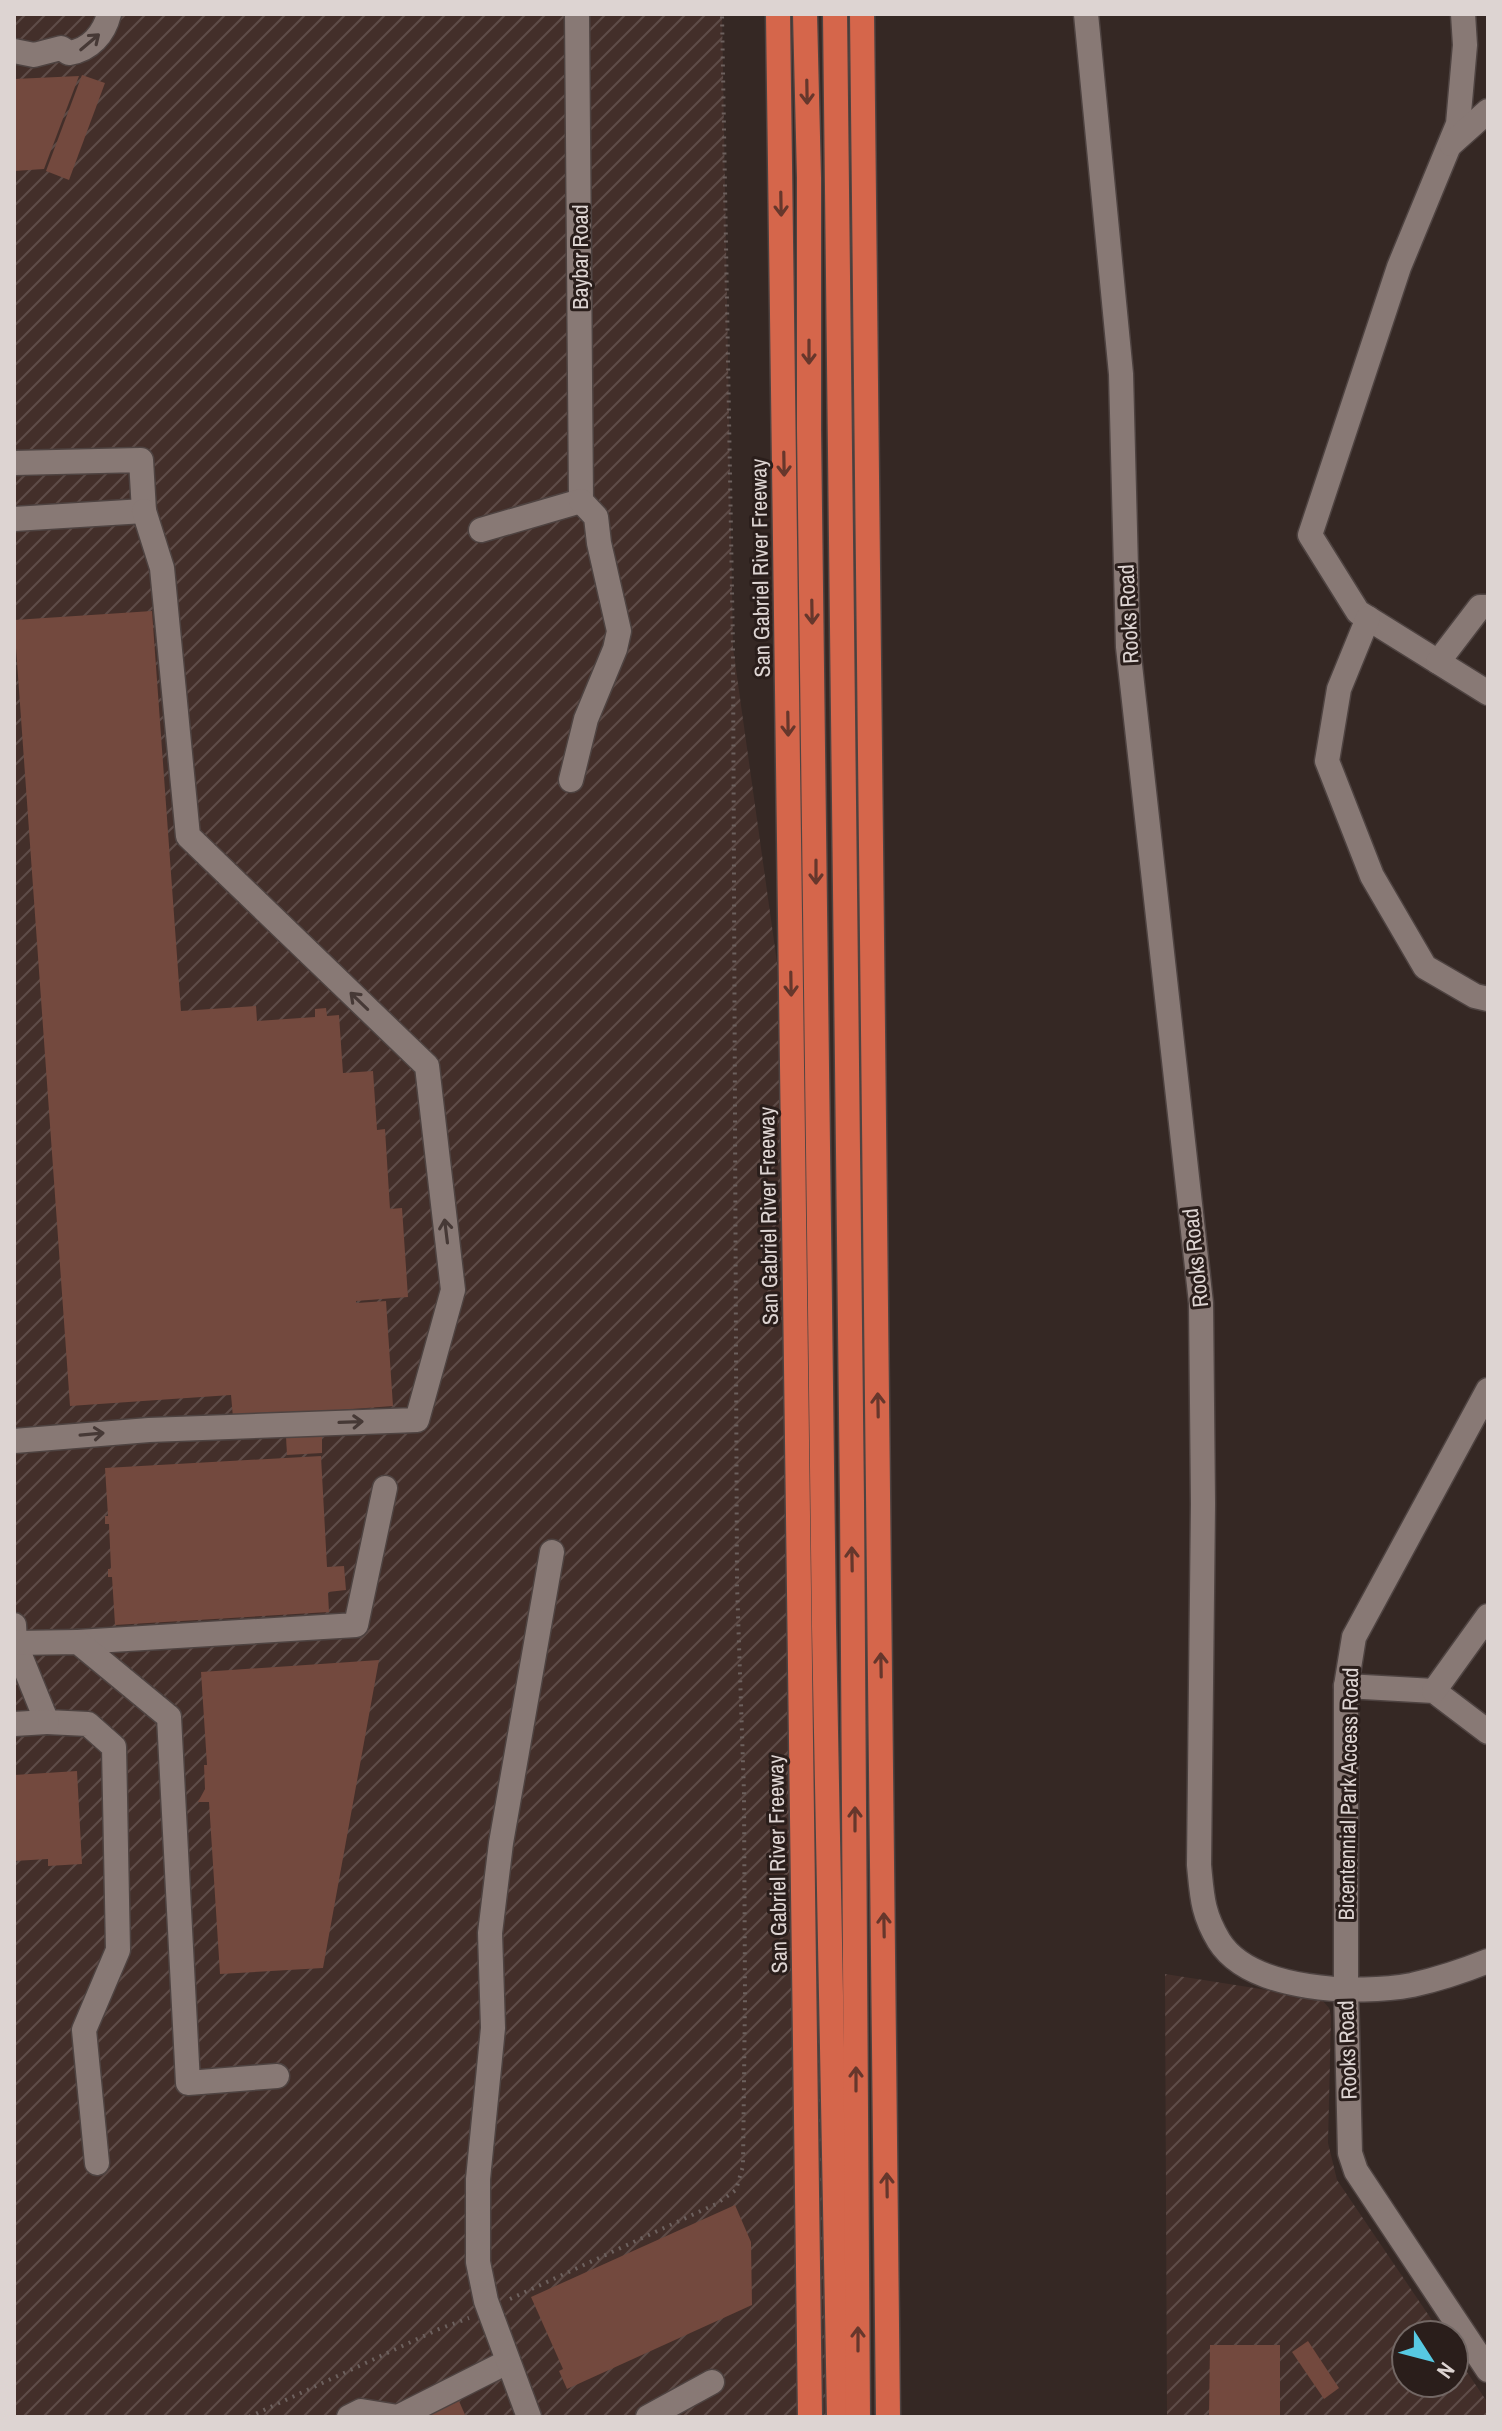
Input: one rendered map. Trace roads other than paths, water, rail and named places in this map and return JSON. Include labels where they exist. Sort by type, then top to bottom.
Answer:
[{"type":"highway","name":"San Gabriel River Freeway","points":[[778,14],[810,2417]]},
{"type":"highway","points":[[805,14],[824,1626],[839,2417]]},
{"type":"highway","points":[[835,14],[858,2417]]},
{"type":"highway","points":[[862,14],[888,2417]]},
{"type":"highway","points":[[888,2263],[900,2417]]},
{"type":"street","points":[[14,51],[34,55],[61,48],[69,53],[78,52],[89,46],[106,26],[109,14]]},
{"type":"street","name":"Baybar Road","points":[[577,14],[581,501]]},
{"type":"street","name":"Rooks Road","points":[[1086,14],[1121,374],[1128,647],[1201,1303],[1203,1504],[1199,1865],[1205,1913],[1221,1944],[1244,1967],[1276,1980],[1346,1989],[1350,2153],[1356,2171],[1488,2370]]},
{"type":"street","points":[[1463,14],[1465,45],[1458,124],[1399,267],[1310,535],[1358,612],[1488,693]]},
{"type":"street","points":[[1449,145],[1488,111]]},
{"type":"street","points":[[14,463],[141,460],[144,511],[162,568],[188,836],[427,1066],[453,1290],[417,1420],[149,1430],[14,1441]]},
{"type":"street","points":[[481,530],[581,501],[596,517],[619,631],[615,649],[586,719],[571,780]]},
{"type":"street","points":[[14,519],[144,511]]},
{"type":"street","points":[[1438,662],[1480,607],[1488,607]]},
{"type":"street","points":[[1368,618],[1339,689],[1327,761],[1372,876],[1425,967],[1475,996],[1488,999]]},
{"type":"street","name":"Bicentennial Park Access Road","points":[[1346,1989],[1346,1686],[1354,1637],[1488,1390]]},
{"type":"street","points":[[14,1643],[356,1625],[385,1488]]},
{"type":"street","points":[[529,2417],[488,2311],[478,2262],[478,2179],[493,2028],[490,1933],[501,1843],[552,1552]]},
{"type":"street","points":[[1434,1691],[1478,1650],[1488,1616]]},
{"type":"street","points":[[14,1625],[14,1643],[47,1722]]},
{"type":"street","points":[[78,1642],[169,1717],[188,2083],[277,2076]]},
{"type":"street","points":[[1346,1686],[1434,1691],[1488,1732]]},
{"type":"street","points":[[14,1724],[88,1724],[114,1747],[118,1950],[84,2030],[97,2163]]},
{"type":"street","points":[[1346,1989],[1409,1985],[1452,1975],[1488,1961]]},
{"type":"street","points":[[349,2417],[361,2411],[398,2417],[507,2362]]},
{"type":"street","points":[[648,2417],[712,2382]]}]
